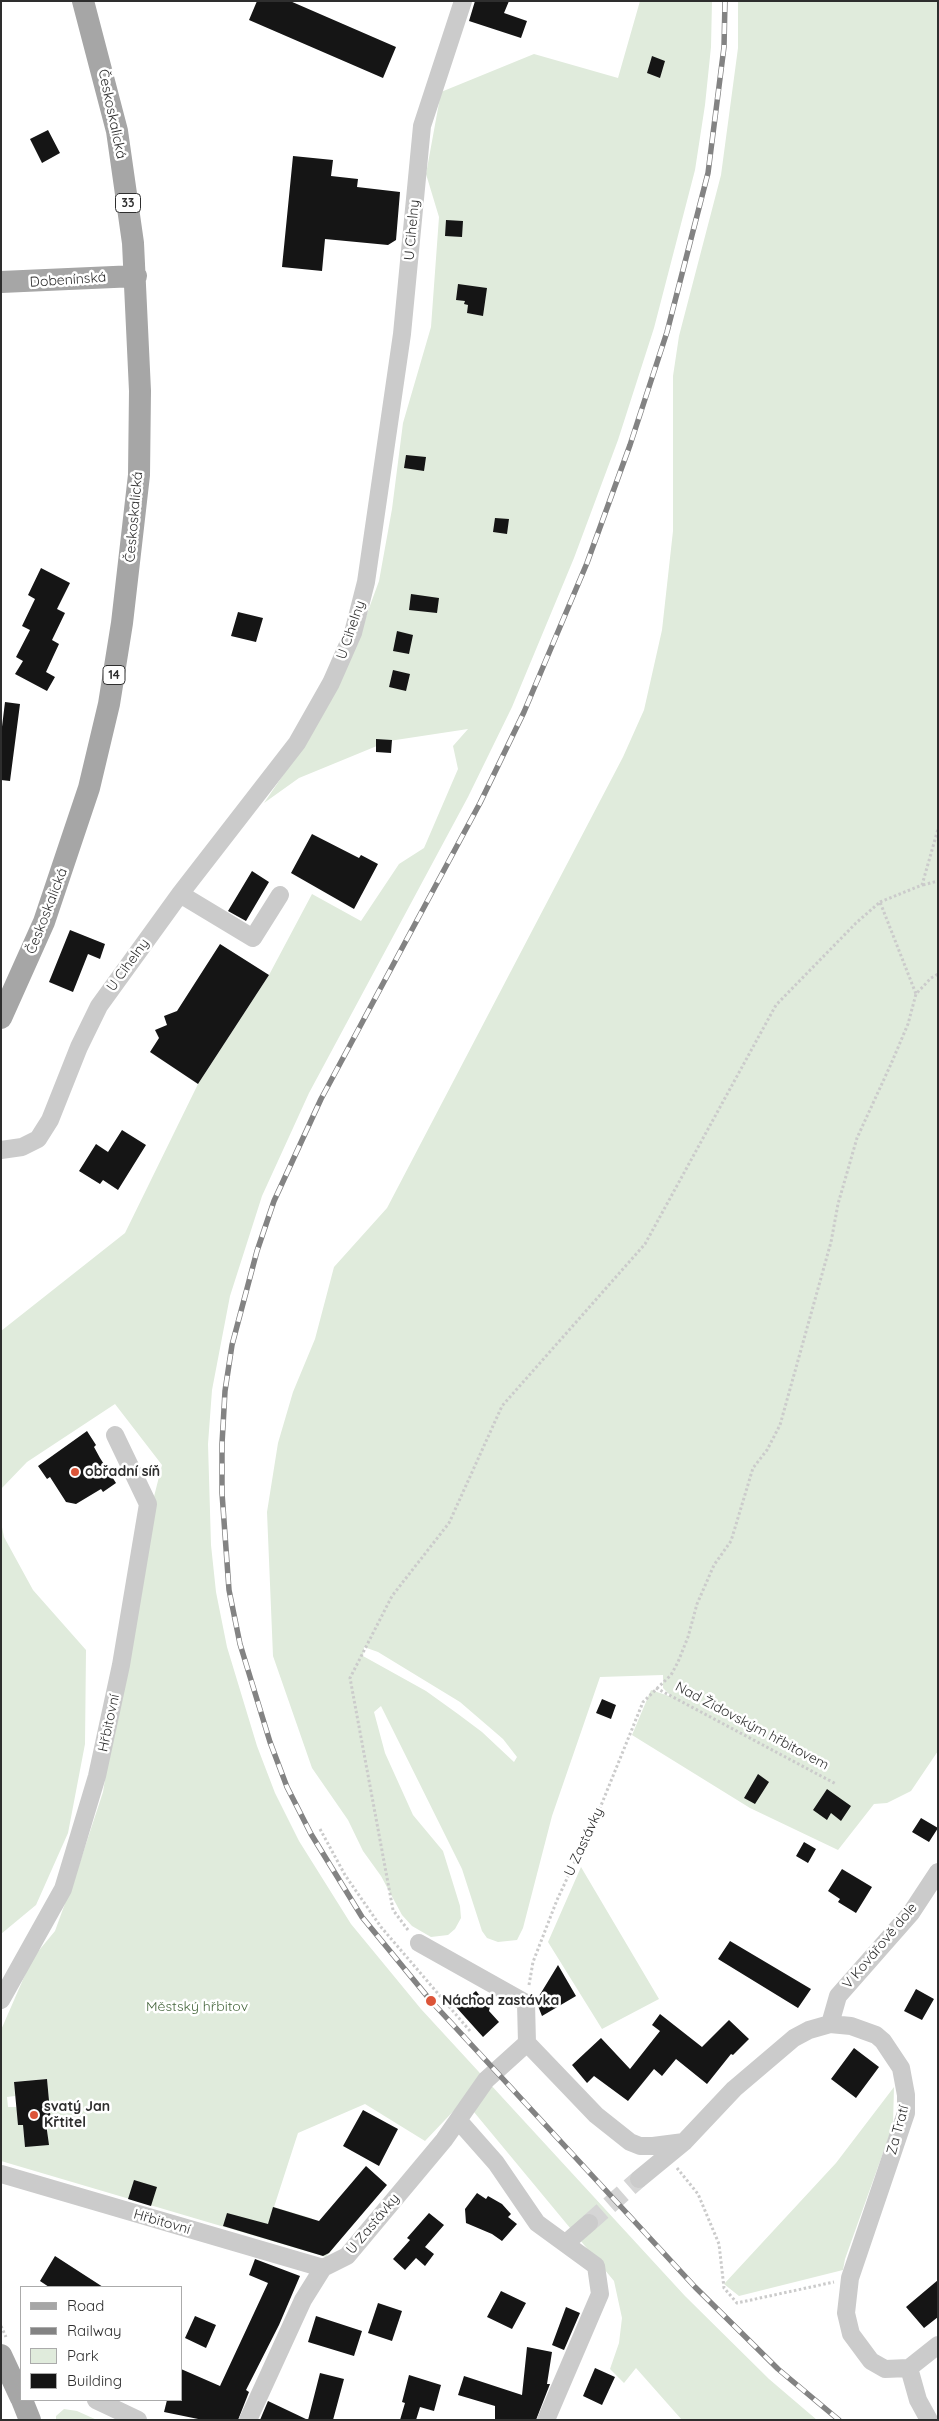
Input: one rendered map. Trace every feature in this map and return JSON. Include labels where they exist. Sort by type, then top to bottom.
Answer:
[{"type":"main road","name":"Českoskalická","points":[[1,1018],[44,922],[67,859],[89,788],[110,704],[129,576],[139,475],[140,391],[136,276],[117,131],[84,1]]},
{"type":"main road","name":"Dobenínská","points":[[1,282],[136,276]]},
{"type":"main road","points":[[1,2355],[20,2391]]},
{"type":"main road","points":[[23,2401],[30,2420]]},
{"type":"street","name":"U Cihelny","points":[[1,1150],[22,1147],[38,1139],[50,1120],[79,1047],[99,1006],[180,894],[297,743],[331,683],[353,633],[366,582],[402,334],[422,126],[463,1]]},
{"type":"street","points":[[180,894],[253,938],[280,895]]},
{"type":"street","name":"Hřbitovní","points":[[1,2000],[63,1889],[97,1776],[121,1665],[148,1504],[115,1435]]},
{"type":"street","name":"V Kovářově dole","points":[[830,2024],[838,1996],[911,1913],[938,1872]]},
{"type":"street","points":[[419,1943],[526,2003],[527,2043],[596,2115],[630,2142],[640,2146],[684,2142]]},
{"type":"street","name":"Za Tratí","points":[[639,2179],[684,2142],[734,2088],[775,2052],[809,2030],[830,2024],[851,2026],[868,2031],[883,2041],[901,2068],[906,2095],[906,2113],[850,2278],[846,2313],[851,2334],[871,2361],[885,2368],[909,2368]]},
{"type":"street","name":"U Zastávky","points":[[248,2420],[303,2300],[324,2268],[347,2256],[458,2120],[486,2080],[527,2043]]},
{"type":"street","points":[[458,2120],[496,2163],[538,2223],[596,2266],[600,2294],[546,2420]]},
{"type":"street","name":"Hřbitovní","points":[[1,2174],[324,2268]]},
{"type":"street","points":[[566,2243],[589,2223]]},
{"type":"street","points":[[929,2420],[918,2400],[909,2368],[938,2345]]},
{"type":"street","points":[[98,2401],[138,2420]]},
{"type":"path","points":[[922,885],[938,829]]},
{"type":"path","points":[[419,1943],[393,1910],[350,1678],[392,1596],[449,1523],[502,1406],[645,1244],[776,1005],[856,922],[880,902],[922,885],[938,881]]},
{"type":"path","points":[[880,902],[916,994],[931,978],[938,974]]},
{"type":"path","name":"U Zastávky","points":[[526,2003],[533,1962],[557,1900],[600,1808],[643,1702],[670,1675],[678,1662],[688,1637],[697,1604],[714,1565],[732,1541],[753,1468],[767,1450],[780,1425],[831,1242],[838,1204],[857,1138],[908,1024],[916,994]]},
{"type":"path","name":"Nad Židovským hřbitovem","points":[[656,1688],[836,1784]]},
{"type":"path","points":[[320,1829],[345,1875],[381,1927],[470,2031]]},
{"type":"path","points":[[668,2155],[698,2194],[720,2244],[724,2288],[737,2303],[850,2278]]},
{"type":"green space","name":"Městský hřbitov","points":[[640,1],[712,1],[711,47],[705,105],[695,170],[654,328],[618,440],[574,558],[512,707],[468,797],[309,1093],[262,1196],[230,1296],[212,1390],[208,1444],[211,1545],[216,1592],[227,1647],[257,1746],[275,1793],[299,1841],[351,1924],[421,2009],[685,2296],[769,2379],[817,2420],[682,2420],[636,2368],[624,2383],[610,2369],[619,2343],[622,2318],[614,2281],[464,2100],[425,2141],[365,2104],[298,2133],[274,2207],[311,2218],[339,2241],[326,2257],[1,2161],[1,2030],[28,1968],[36,1954],[55,1931],[103,1792],[143,1540],[162,1465],[115,1404],[27,1462],[1,1489],[1,1331],[125,1233],[198,1084],[269,975],[312,894],[361,921],[399,864],[424,848],[458,769],[453,746],[468,729],[389,741],[299,778],[264,803],[303,746],[349,663],[379,581],[392,509],[403,423],[431,327],[439,217],[426,174],[441,92],[534,54],[618,78]],"holes":[[[47,2079],[51,2122],[47,2123],[48,2145],[25,2146],[23,2125],[16,2107],[8,2107],[7,2097],[15,2096],[14,2082]]]},
{"type":"green space","points":[[738,1],[938,1],[938,1751],[911,1791],[887,1803],[874,1804],[838,1850],[750,1808],[632,1735],[651,1690],[672,1697],[663,1688],[663,1675],[600,1677],[552,1816],[523,1928],[517,1940],[498,1942],[487,1938],[482,1931],[462,1869],[381,1706],[374,1712],[385,1753],[413,1815],[443,1851],[460,1906],[461,1918],[455,1929],[448,1935],[431,1937],[412,1926],[402,1915],[381,1876],[363,1851],[348,1820],[312,1768],[273,1656],[267,1512],[278,1443],[293,1392],[315,1339],[334,1267],[387,1208],[623,757],[644,710],[662,630],[673,531],[673,376],[679,336],[721,175],[738,48]],"holes":[[[364,1647],[378,1652],[460,1702],[503,1739],[517,1757],[514,1762],[482,1732],[426,1691],[363,1656]]]},
{"type":"green space","points":[[1,1522],[4,1537],[33,1590],[86,1650],[85,1744],[68,1833],[36,1905],[1,1934]]},
{"type":"green space","points":[[581,1867],[659,1999],[602,2029],[548,1942]]},
{"type":"green space","points":[[894,2087],[893,2125],[845,2259],[843,2270],[739,2296],[724,2284],[836,2163]]},
{"type":"green space","points":[[64,2409],[77,2411],[97,2420],[56,2420],[56,2416]]},
{"type":"building","points":[[257,1],[290,1],[396,47],[383,78],[249,20]]},
{"type":"building","points":[[475,1],[509,1],[504,13],[527,21],[521,38],[469,21]]},
{"type":"building","points":[[652,56],[665,61],[660,78],[647,73]]},
{"type":"building","points":[[48,130],[60,153],[42,163],[30,139]]},
{"type":"building","points":[[293,156],[333,160],[331,176],[358,179],[357,187],[400,192],[396,240],[388,245],[325,239],[322,271],[282,267]]},
{"type":"building","points":[[446,220],[463,221],[462,237],[445,236]]},
{"type":"building","points":[[458,284],[487,288],[483,316],[467,313],[468,305],[464,304],[465,301],[456,300]]},
{"type":"building","points":[[406,455],[426,457],[424,471],[404,468]]},
{"type":"building","points":[[495,518],[509,519],[507,534],[493,532]]},
{"type":"building","points":[[41,568],[70,583],[57,609],[65,613],[52,640],[59,644],[46,672],[55,677],[47,691],[15,674],[23,661],[16,657],[30,630],[22,626],[35,599],[28,595]]},
{"type":"building","points":[[411,594],[439,598],[437,613],[409,610]]},
{"type":"building","points":[[238,612],[263,618],[256,642],[231,636]]},
{"type":"building","points":[[397,631],[413,635],[409,654],[393,651]]},
{"type":"building","points":[[393,670],[410,674],[406,691],[389,687]]},
{"type":"building","points":[[5,702],[20,704],[10,781],[1,780],[1,735]]},
{"type":"building","points":[[376,739],[392,740],[391,753],[376,752]]},
{"type":"building","points":[[312,834],[359,858],[361,855],[378,864],[354,909],[291,873]]},
{"type":"building","points":[[252,871],[269,882],[246,921],[228,911]]},
{"type":"building","points":[[70,930],[105,944],[100,959],[88,954],[73,992],[49,982]]},
{"type":"building","points":[[220,944],[269,975],[198,1084],[150,1052],[159,1038],[155,1030],[167,1025],[164,1016],[177,1011]]},
{"type":"building","points":[[122,1130],[146,1145],[118,1190],[103,1180],[100,1184],[79,1171],[96,1144],[108,1152]]},
{"type":"building","name":"obřadní síň","points":[[87,1431],[96,1445],[94,1447],[100,1458],[116,1483],[103,1492],[101,1489],[76,1504],[66,1502],[50,1477],[47,1479],[38,1466]]},
{"type":"building","points":[[602,1699],[616,1705],[611,1719],[596,1713]]},
{"type":"building","points":[[758,1774],[769,1782],[755,1804],[744,1798]]},
{"type":"building","points":[[827,1789],[851,1806],[841,1821],[831,1813],[827,1820],[813,1810]]},
{"type":"building","points":[[921,1818],[938,1828],[929,1842],[912,1832]]},
{"type":"building","points":[[804,1842],[816,1849],[808,1863],[796,1856]]},
{"type":"building","points":[[842,1869],[872,1887],[856,1913],[838,1902],[840,1899],[828,1891]]},
{"type":"building","points":[[730,1941],[811,1989],[798,2008],[718,1959]]},
{"type":"building","points":[[558,1965],[576,1996],[542,2016],[536,2001]]},
{"type":"building","points":[[916,1989],[934,1999],[922,2020],[904,2011]]},
{"type":"building","points":[[476,1991],[480,1996],[492,1998],[489,2011],[499,2022],[483,2037],[456,2007]]},
{"type":"building","points":[[660,2014],[702,2047],[729,2020],[749,2039],[733,2055],[731,2054],[707,2084],[676,2059],[662,2076],[654,2069],[628,2101],[594,2076],[587,2083],[572,2065],[601,2038],[630,2069],[660,2031],[652,2025]]},
{"type":"building","points":[[854,2048],[879,2067],[856,2098],[831,2079]]},
{"type":"building","name":"svatý Jan Křtitel","points":[[47,2079],[51,2122],[46,2123],[49,2145],[25,2147],[23,2125],[18,2125],[14,2082]]},
{"type":"building","points":[[363,2110],[398,2129],[379,2166],[343,2146]]},
{"type":"building","points":[[366,2166],[387,2185],[329,2253],[323,2256],[223,2226],[227,2213],[268,2224],[273,2207],[319,2221]]},
{"type":"building","points":[[134,2180],[157,2187],[151,2206],[128,2199]]},
{"type":"building","points":[[477,2193],[486,2199],[488,2196],[502,2204],[511,2214],[508,2217],[517,2224],[502,2241],[492,2234],[466,2223],[465,2209]]},
{"type":"building","points":[[429,2213],[444,2225],[425,2247],[434,2254],[425,2266],[416,2258],[405,2270],[393,2259],[410,2240],[407,2238]]},
{"type":"building","points":[[55,2256],[101,2286],[48,2286],[40,2281]]},
{"type":"building","points":[[255,2259],[300,2276],[279,2325],[246,2390],[249,2392],[238,2420],[203,2420],[164,2412],[167,2401],[182,2401],[182,2369],[220,2386],[268,2283],[249,2275]]},
{"type":"building","points":[[938,2280],[938,2317],[924,2328],[906,2307]]},
{"type":"building","points":[[501,2291],[526,2303],[512,2329],[487,2317]]},
{"type":"building","points":[[378,2303],[402,2311],[392,2341],[368,2333]]},
{"type":"building","points":[[566,2307],[580,2313],[564,2350],[552,2345]]},
{"type":"building","points":[[195,2316],[216,2325],[206,2348],[185,2338]]},
{"type":"building","points":[[316,2316],[362,2331],[354,2356],[308,2342]]},
{"type":"building","points":[[527,2347],[552,2352],[547,2384],[550,2384],[536,2420],[495,2420],[495,2406],[458,2395],[464,2376],[522,2395]]},
{"type":"building","points":[[595,2368],[615,2377],[602,2405],[583,2396]]},
{"type":"building","points":[[320,2373],[344,2379],[333,2420],[308,2420]]},
{"type":"building","points":[[409,2375],[441,2385],[434,2411],[420,2407],[416,2420],[400,2420],[405,2403],[402,2402]]},
{"type":"building","points":[[268,2401],[308,2420],[260,2420]]},
{"type":"tunnel","points":[[589,2223],[639,2179]]},
{"type":"railway","points":[[725,1],[724,47],[708,173],[667,332],[630,445],[587,563],[524,712],[480,803],[321,1099],[274,1201],[257,1251],[232,1345],[225,1391],[222,1493],[229,1590],[240,1644],[270,1742],[287,1787],[311,1834],[362,1917],[431,2001],[695,2287],[778,2369],[839,2420]]},
{"type":"place","name":"obřadní síň","points":[[75,1472]]},
{"type":"place","name":"Náchod zastávka","points":[[431,2001]]},
{"type":"place","name":"svatý Jan Křtitel","points":[[34,2115]]}]
